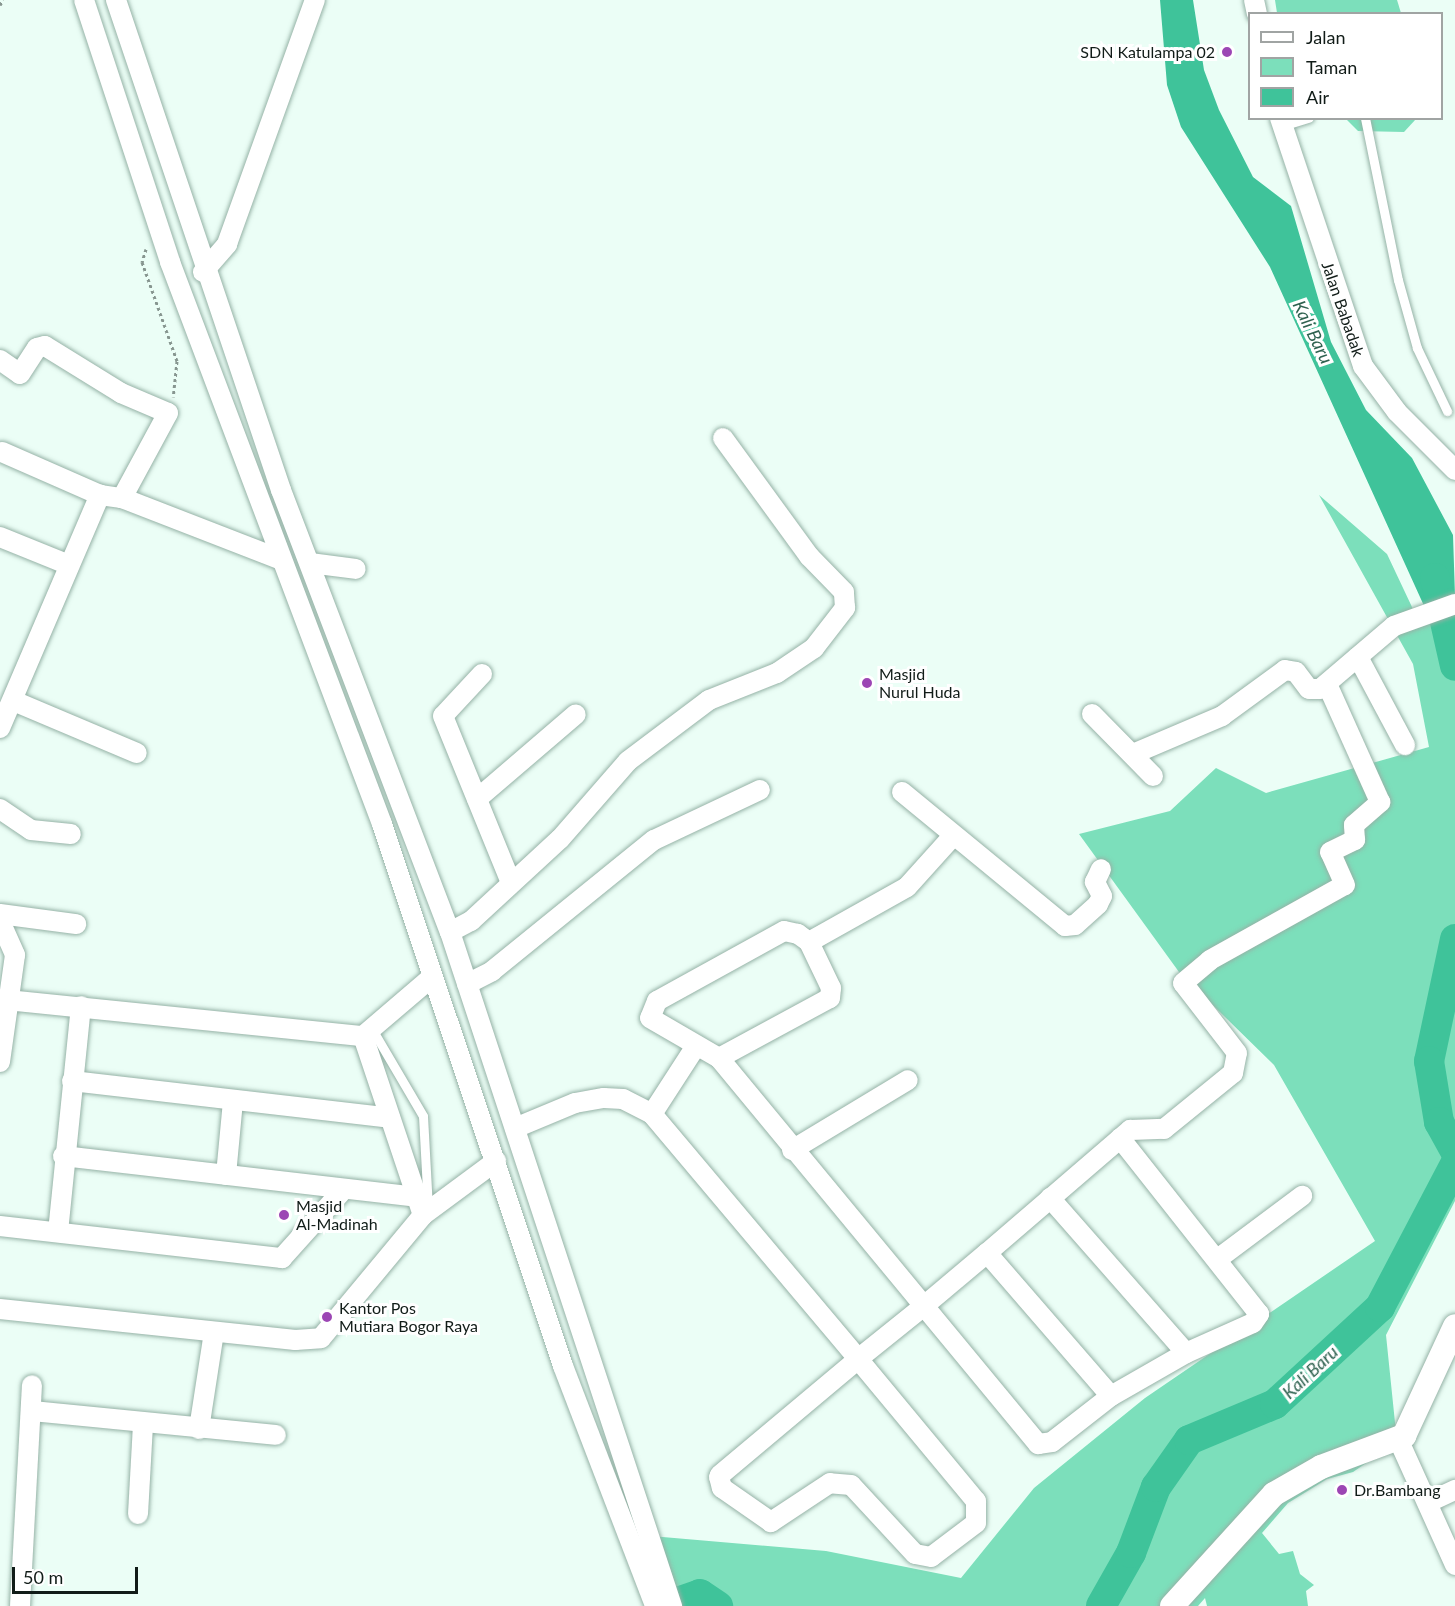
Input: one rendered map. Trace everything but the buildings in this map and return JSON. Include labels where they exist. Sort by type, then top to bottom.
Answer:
[{"type":"street","points":[[84,0],[155,216],[279,560],[382,824],[563,1366],[655,1581],[672,1606]]},
{"type":"street","points":[[116,0],[203,272],[450,932],[515,1128],[655,1581],[655,1606]]},
{"type":"street","points":[[203,272],[227,244],[315,0]]},
{"type":"street","name":"Jalan Babadak","points":[[1281,122],[1363,366],[1397,412],[1455,470]]},
{"type":"street","points":[[0,360],[20,374],[45,346],[121,393],[168,413],[122,498]]},
{"type":"street","points":[[450,932],[512,883],[560,839],[628,761],[709,700],[777,673],[805,654],[845,608],[843,592],[809,556],[723,438]]},
{"type":"street","points":[[2,452],[100,495],[122,498],[279,560]]},
{"type":"street","points":[[0,728],[16,702],[69,565],[100,495]]},
{"type":"street","points":[[1,540],[69,565]]},
{"type":"street","points":[[310,563],[356,569]]},
{"type":"street","points":[[1133,754],[1216,720],[1285,670],[1296,672],[1312,690],[1327,684],[1394,626],[1426,612],[1454,604]]},
{"type":"street","points":[[1358,657],[1406,745]]},
{"type":"street","points":[[482,674],[443,716],[512,883]]},
{"type":"street","points":[[515,1128],[604,1098],[623,1099],[652,1114],[858,1359],[978,1504],[976,1523],[931,1557],[915,1554],[858,1491],[842,1482],[830,1483],[771,1522],[719,1484],[720,1475],[858,1359],[987,1253],[1130,1130],[1164,1129],[1237,1067],[1237,1053],[1186,993],[1184,981],[1345,885],[1330,854],[1355,840],[1354,825],[1380,802],[1327,684]]},
{"type":"street","points":[[16,702],[137,753]]},
{"type":"street","points":[[477,799],[576,714]]},
{"type":"street","points":[[1092,714],[1153,776]]},
{"type":"street","points":[[467,984],[492,971],[654,840],[760,790]]},
{"type":"street","points":[[902,792],[953,836],[1068,927],[1098,904],[1102,896],[1095,882],[1101,869]]},
{"type":"street","points":[[0,809],[31,830],[71,834]]},
{"type":"street","points":[[382,824],[407,815]]},
{"type":"street","points":[[808,942],[907,887],[953,836]]},
{"type":"street","points":[[0,914],[76,924]]},
{"type":"street","points":[[0,921],[15,955],[0,1062]]},
{"type":"street","points":[[719,1058],[830,998],[831,988],[808,942],[783,931],[655,1003],[652,1021],[719,1058],[792,1150],[1038,1443],[1052,1442],[1111,1396],[1186,1353],[1259,1316],[1257,1305],[1120,1138]]},
{"type":"street","points":[[7,1000],[368,1032],[432,977]]},
{"type":"street","points":[[58,1232],[63,1156],[81,1006]]},
{"type":"street","points":[[368,1032],[390,1118],[423,1208]]},
{"type":"street","points":[[652,1114],[696,1046]]},
{"type":"street","points":[[792,1150],[908,1080]]},
{"type":"street","points":[[72,1081],[390,1118]]},
{"type":"street","points":[[226,1175],[233,1101]]},
{"type":"street","points":[[63,1156],[344,1190],[423,1208]]},
{"type":"street","points":[[0,1309],[303,1341],[326,1335],[423,1208],[496,1161]]},
{"type":"street","points":[[0,1226],[283,1258],[344,1190]]},
{"type":"street","points":[[1219,1258],[1302,1196]]},
{"type":"street","points":[[1050,1198],[1186,1353]]},
{"type":"street","points":[[987,1253],[1111,1396]]},
{"type":"street","points":[[1172,1606],[1281,1488],[1321,1467],[1398,1442],[1412,1424],[1455,1326]]},
{"type":"street","points":[[199,1429],[214,1332]]},
{"type":"street","points":[[563,1366],[587,1358]]},
{"type":"street","points":[[20,1606],[32,1384]]},
{"type":"street","points":[[32,1411],[143,1424],[276,1435]]},
{"type":"street","points":[[138,1514],[143,1424]]},
{"type":"street","points":[[1398,1442],[1429,1502],[1455,1565]]},
{"type":"street","points":[[1429,1502],[1455,1490]]},
{"type":"lane","points":[[1365,120],[1398,280],[1417,348],[1447,411]]},
{"type":"lane","points":[[368,1032],[423,1116],[423,1208]]},
{"type":"path","points":[[0,5],[3,0]]},
{"type":"path","points":[[155,216],[142,262],[177,361],[168,413]]},
{"type":"green space","points":[[1275,0],[1397,0],[1401,12],[1277,12]]},
{"type":"green space","points":[[1347,120],[1415,120],[1404,132],[1358,131]]},
{"type":"green space","points":[[1319,495],[1387,554],[1420,624],[1455,621],[1455,1201],[1386,1335],[1397,1442],[1353,1472],[1327,1479],[1288,1503],[1262,1533],[1279,1554],[1293,1551],[1300,1574],[1314,1585],[1306,1591],[1308,1606],[1207,1606],[1205,1598],[1198,1606],[674,1606],[651,1536],[826,1551],[961,1578],[1034,1488],[1145,1398],[1375,1241],[1274,1065],[1179,972],[1079,834],[1170,811],[1216,768],[1266,793],[1429,747],[1413,664]]},
{"type":"water","points":[[1160,0],[1193,0],[1204,70],[1219,110],[1253,177],[1291,206],[1331,342],[1366,410],[1412,458],[1453,535],[1455,596],[1425,608],[1270,267],[1181,127],[1167,85]]},
{"type":"waterway","name":"Kali Baru","points":[[1435,578],[1455,666]]},
{"type":"waterway","name":"Kali Baru","points":[[1455,939],[1429,1061],[1439,1122],[1455,1151]]},
{"type":"waterway","name":"Kali Baru","points":[[1101,1606],[1131,1553],[1156,1487],[1189,1440],[1275,1404],[1380,1307],[1455,1164]]},
{"type":"waterway","name":"Kali Baru","points":[[666,1606],[700,1594],[718,1606]]},
{"type":"place","name":"SDN Katulampa 02","points":[[1227,52]]},
{"type":"place","name":"Masjid Nurul Huda","points":[[867,683]]},
{"type":"place","name":"Masjid Al-Madinah","points":[[284,1215]]},
{"type":"place","name":"Kantor Pos Mutiara Bogor Raya","points":[[327,1317]]},
{"type":"place","name":"Dr.Bambang","points":[[1342,1490]]}]
